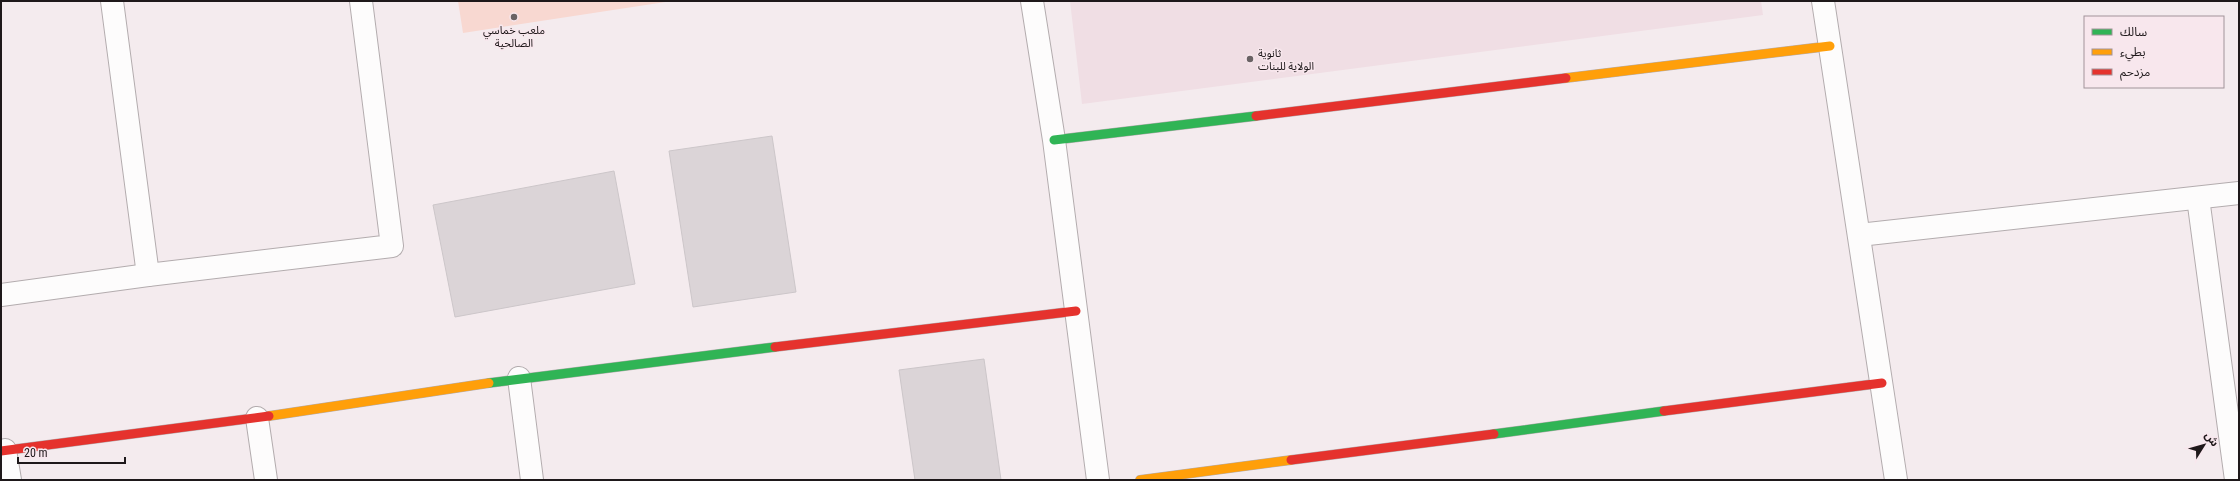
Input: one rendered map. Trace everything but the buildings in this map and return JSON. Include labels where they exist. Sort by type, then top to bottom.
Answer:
[{"type":"street","points":[[112,1],[148,275]]},
{"type":"street","points":[[1,295],[148,275],[392,246],[361,1]]},
{"type":"street","points":[[1032,1],[1054,140],[1098,480]]},
{"type":"street","points":[[1823,1],[1896,480]]},
{"type":"street","points":[[1054,140],[1830,46]]},
{"type":"street","points":[[1859,235],[2239,193]]},
{"type":"street","points":[[2198,198],[2236,480]]},
{"type":"street","points":[[10,480],[3,451],[257,418],[519,378],[1076,312]]},
{"type":"street","points":[[519,378],[532,480]]},
{"type":"street","points":[[1140,480],[1882,383]]},
{"type":"street","points":[[257,418],[266,480]]},
{"type":"shaded area","name":"ملعب خماسي الصالحية","points":[[458,1],[672,1],[463,33]]},
{"type":"shaded area","name":"ثانوية الولاية للبنات","points":[[1070,1],[1761,1],[1763,15],[1082,104]]},
{"type":"traffic: fast","points":[[1054,140],[1256,116]]},
{"type":"traffic: fast","points":[[489,383],[775,347]]},
{"type":"traffic: fast","points":[[1494,434],[1664,411]]},
{"type":"traffic: slow","points":[[1566,78],[1830,46]]},
{"type":"traffic: slow","points":[[269,416],[489,383]]},
{"type":"traffic: slow","points":[[1140,480],[1291,460]]},
{"type":"traffic: jam","points":[[1256,116],[1566,78]]},
{"type":"traffic: jam","points":[[775,347],[1076,311]]},
{"type":"traffic: jam","points":[[1664,411],[1882,383]]},
{"type":"traffic: jam","points":[[1,451],[269,416]]},
{"type":"traffic: jam","points":[[1291,460],[1494,434]]},
{"type":"place","name":"ملعب خماسي الصالحية","points":[[514,17]]},
{"type":"place","name":"ثانوية الولاية للبنات","points":[[1250,59]]}]
